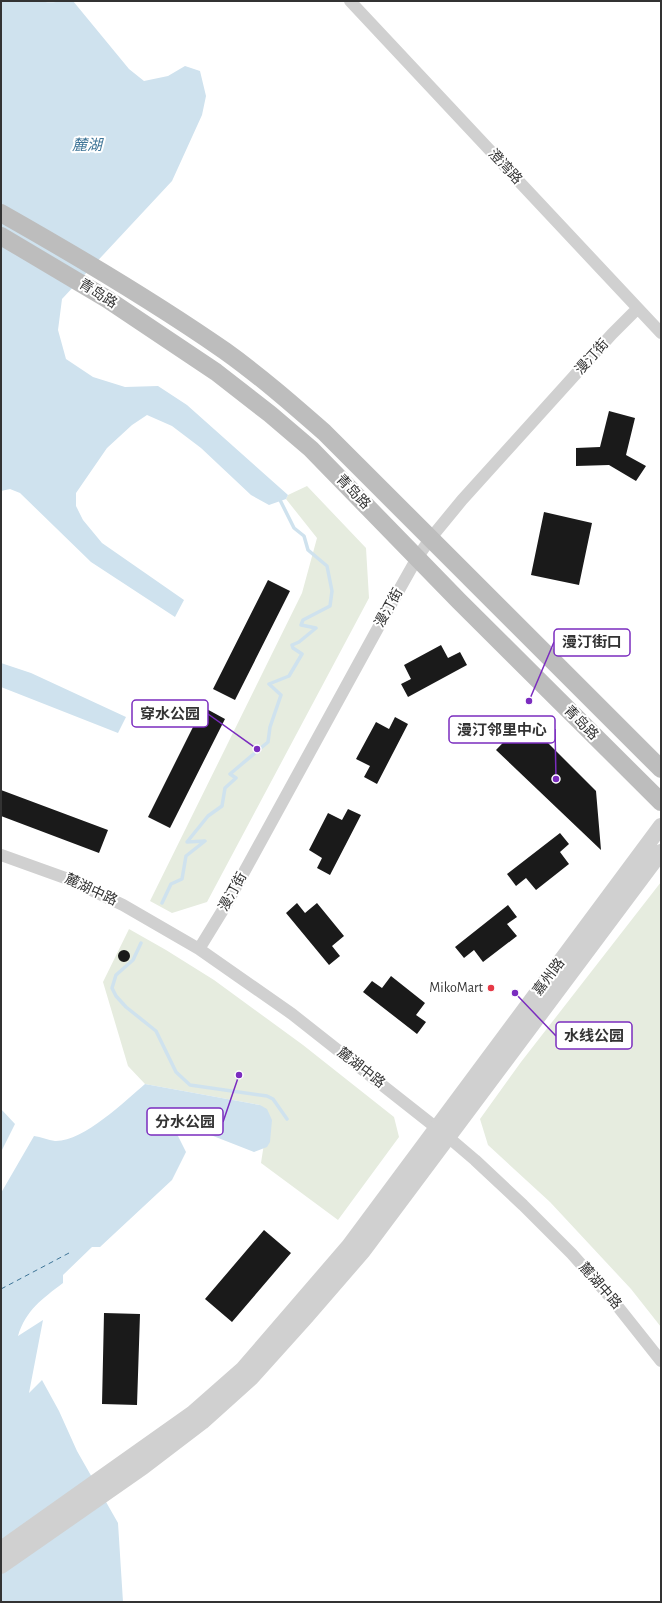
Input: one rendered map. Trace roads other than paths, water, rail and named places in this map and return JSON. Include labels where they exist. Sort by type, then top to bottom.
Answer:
[{"type":"main road","name":"青岛路","points":[[1,213],[110,276],[226,352],[279,393],[324,432],[661,769]]},
{"type":"main road","name":"青岛路","points":[[1,236],[107,299],[216,372],[270,414],[311,449],[417,558],[661,802]]},
{"type":"street","name":"澄湾路","points":[[350,1],[661,333]]},
{"type":"street","name":"漫汀街","points":[[199,949],[226,905],[417,558],[430,539],[462,500],[637,309]]},
{"type":"street","name":"嘉州路","points":[[442,1133],[661,826]]},
{"type":"street","name":"嘉州路","points":[[442,1133],[661,852]]},
{"type":"street","name":"麓湖中路","points":[[1,855],[68,879],[123,905],[199,949],[292,1014],[475,1160],[518,1200],[572,1254],[611,1298],[661,1361]]},
{"type":"street","points":[[1,1549],[193,1413],[243,1369],[349,1246],[442,1133]]},
{"type":"street","points":[[1,1566],[143,1467],[202,1422],[252,1377],[363,1251],[442,1133]]},
{"type":"water","name":"麓湖","points":[[1,1],[73,1],[129,69],[144,81],[168,76],[185,66],[200,71],[206,96],[202,115],[172,181],[62,299],[58,330],[66,359],[93,377],[125,387],[158,386],[187,405],[288,495],[286,499],[269,505],[251,495],[201,448],[172,426],[147,415],[132,425],[107,448],[76,493],[76,506],[83,520],[102,543],[184,600],[175,617],[91,562],[20,493],[10,489],[1,491]]},
{"type":"water","points":[[1,663],[31,673],[126,717],[118,733],[1,687]]},
{"type":"water","points":[[145,1084],[260,1105],[267,1109],[272,1120],[270,1142],[267,1147],[254,1152],[180,1123],[176,1124],[174,1128],[186,1152],[172,1180],[100,1247],[92,1247],[63,1275],[63,1283],[42,1300],[25,1319],[18,1336],[43,1320],[29,1393],[42,1380],[59,1411],[77,1451],[118,1523],[123,1602],[1,1602],[1,1193],[34,1136],[55,1141],[66,1140],[78,1135],[91,1128],[115,1110]]},
{"type":"water","points":[[1,1109],[15,1124],[1,1152]]},
{"type":"waterway","points":[[162,903],[171,884],[182,879],[186,856],[205,841],[187,842],[208,816],[222,806],[225,788],[236,778],[230,774],[268,742],[270,727],[281,695],[269,684],[289,676],[302,654],[293,648],[292,645],[299,642],[316,628],[301,625],[303,620],[330,606],[332,591],[327,566],[308,550],[304,536],[294,528],[279,498]]},
{"type":"waterway","points":[[141,943],[133,960],[116,975],[112,988],[116,996],[126,1007],[156,1031],[176,1072],[190,1085],[267,1096],[273,1099],[287,1119]]},
{"type":"place","name":"漫汀街口","points":[[529,701]]},
{"type":"place","name":"穿水公园","points":[[257,749]]},
{"type":"place","name":"漫汀邻里中心","points":[[556,779]]},
{"type":"place","name":"MikoMart","points":[[491,988]]},
{"type":"place","name":"水线公园","points":[[515,993]]},
{"type":"place","name":"分水公园","points":[[239,1075]]}]
